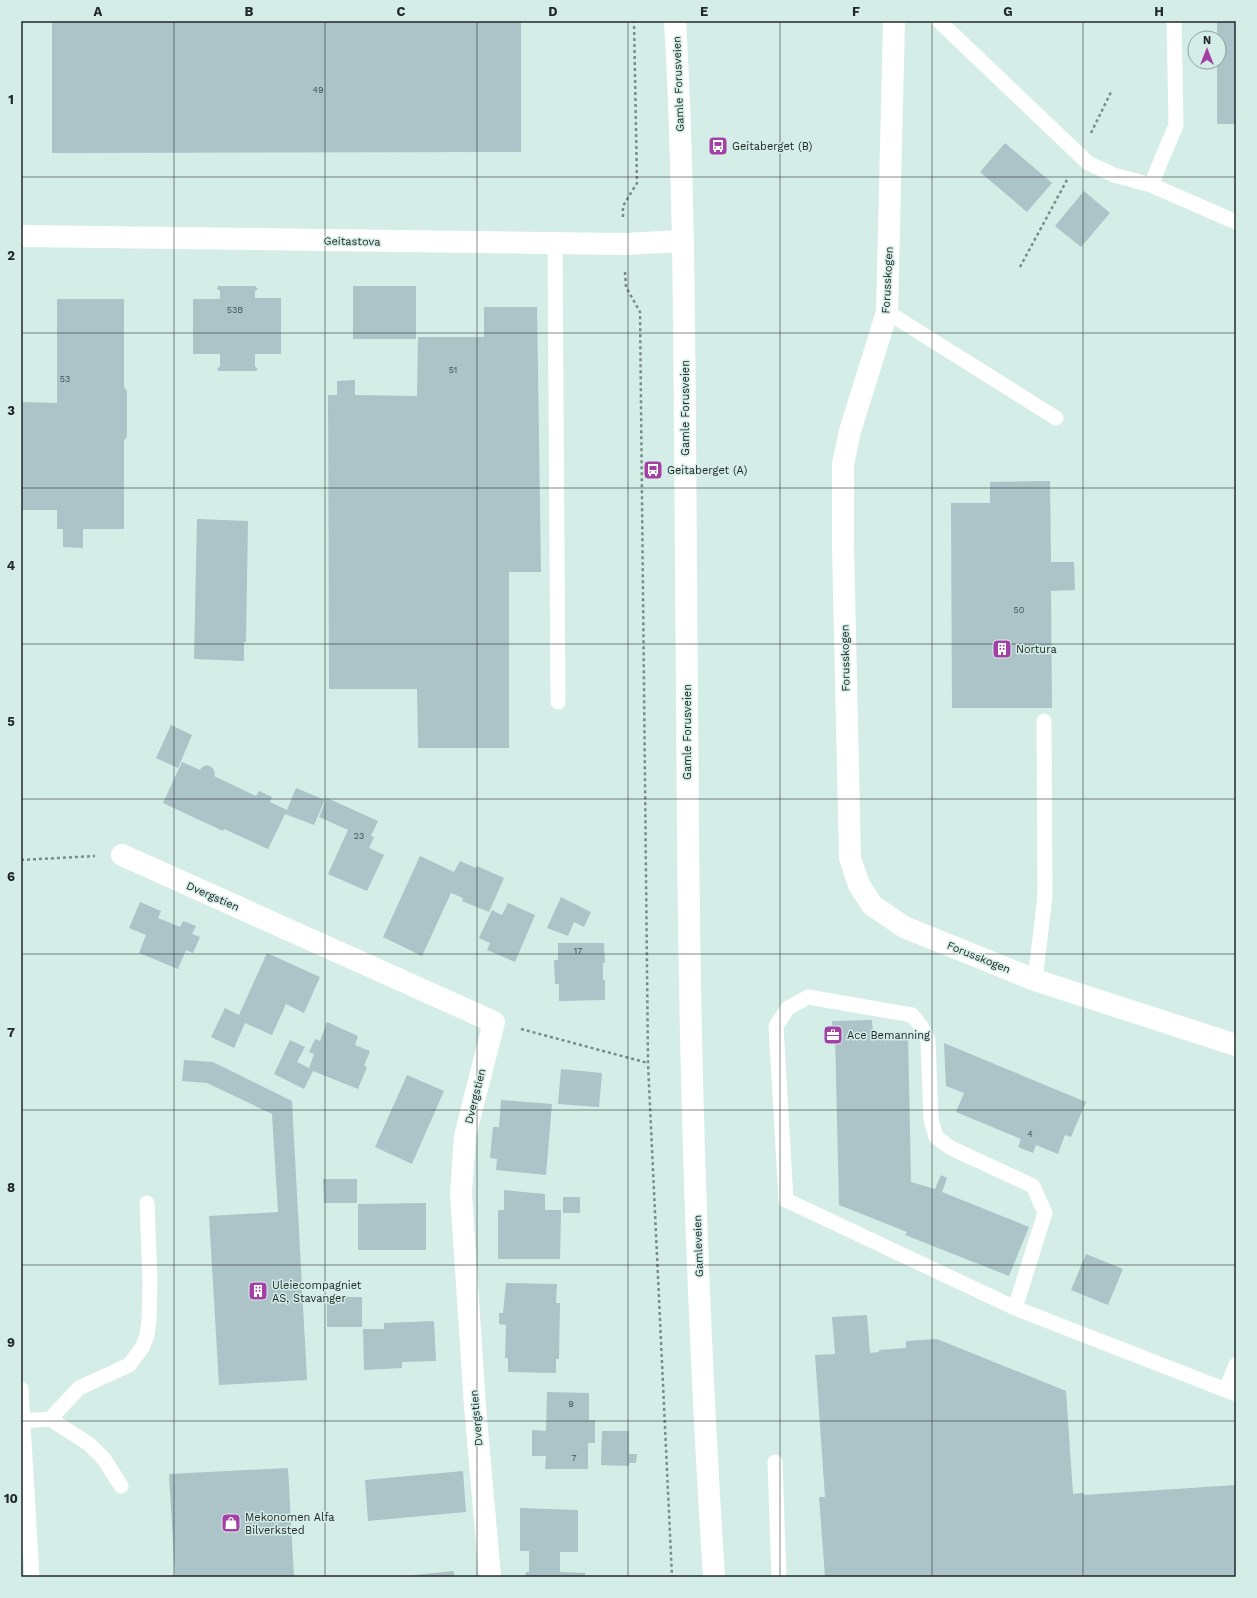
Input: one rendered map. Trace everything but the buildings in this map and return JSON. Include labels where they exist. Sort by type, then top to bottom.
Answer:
[{"type":"street","name":"Gamle Forusveien","points":[[676,21],[683,242],[689,915]]},
{"type":"street","name":"Forusskogen","points":[[894,21],[888,312],[850,431],[843,464],[843,546],[850,858],[859,886],[872,905],[904,927],[1035,980],[1236,1045]]},
{"type":"street","name":"Geitastova","points":[[21,236],[152,239],[624,244],[683,242]]},
{"type":"street","name":"Dvergstien","points":[[122,855],[494,1022],[465,1136],[461,1194],[475,1406],[490,1577]]},
{"type":"street","name":"Gamleveien","points":[[689,915],[693,1120],[703,1400],[714,1577]]},
{"type":"lane","points":[[939,21],[1088,163],[1114,175],[1152,185],[1236,222]]},
{"type":"lane","points":[[1152,185],[1176,125],[1174,21]]},
{"type":"lane","points":[[555,243],[558,702]]},
{"type":"lane","points":[[888,312],[1056,418]]},
{"type":"lane","points":[[1035,980],[1045,896],[1044,721]]},
{"type":"lane","points":[[1015,1308],[1045,1213],[1033,1186],[951,1148],[936,1138],[931,1119],[928,1040],[921,1026],[912,1015],[808,997],[788,1008],[776,1026],[786,1200],[1015,1308],[1231,1392],[1236,1365]]},
{"type":"lane","points":[[50,1419],[79,1388],[129,1365],[142,1348],[147,1335],[149,1321],[150,1280],[147,1203]]},
{"type":"lane","points":[[21,1389],[32,1577]]},
{"type":"lane","points":[[22,1421],[50,1419],[89,1444],[104,1459],[121,1486]]},
{"type":"lane","points":[[775,1462],[779,1577]]},
{"type":"path","points":[[634,21],[637,183],[623,206],[626,287],[640,312],[648,1063],[672,1577]]},
{"type":"path","points":[[1020,267],[1034,242]]},
{"type":"path","points":[[21,860],[122,855]]},
{"type":"path","points":[[494,1022],[648,1063]]},
{"type":"place","name":"Geitaberget (B)","points":[[718,146]]},
{"type":"place","name":"Geitaberget (A)","points":[[653,470]]},
{"type":"place","name":"Nortura","points":[[1002,649]]},
{"type":"place","name":"Ace Bemanning","points":[[833,1035]]},
{"type":"place","name":"Uleiecompagniet AS, Stavanger","points":[[258,1291]]},
{"type":"place","name":"Mekonomen Alfa Bilverksted","points":[[231,1523]]}]
